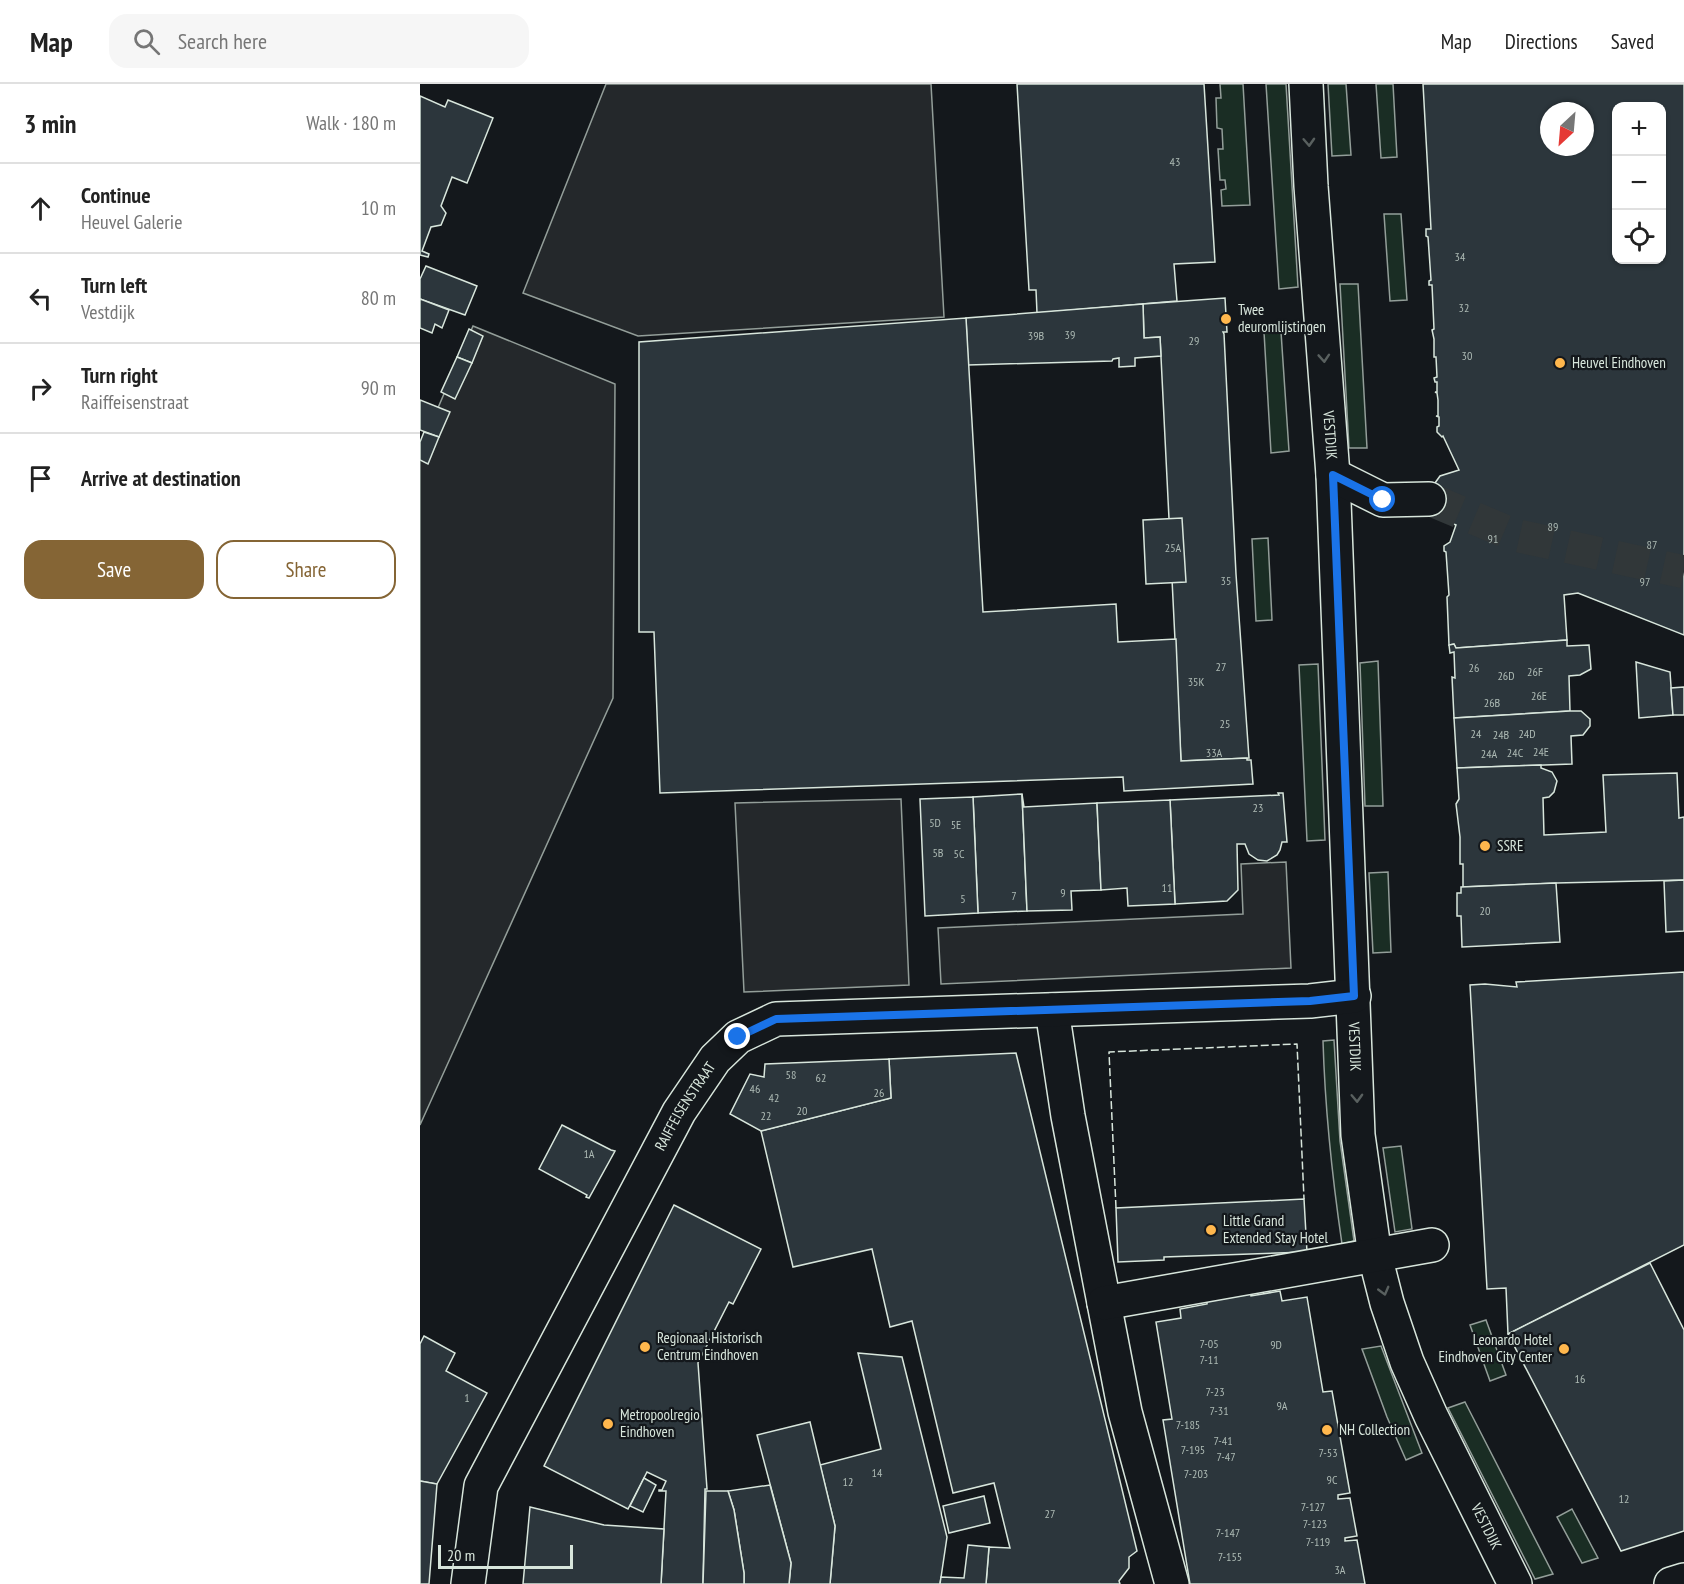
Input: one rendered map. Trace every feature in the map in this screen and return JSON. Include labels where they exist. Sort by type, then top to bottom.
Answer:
[{"type":"street","name":"VESTDIJK","points":[[1306,84],[1333,475],[1358,1135],[1375,1256],[1387,1304],[1407,1362],[1431,1416],[1515,1584]]},
{"type":"street","points":[[1333,475],[1383,500],[1429,499]]},
{"type":"street","name":"RAIFFEISENSTRAAT","points":[[468,1584],[481,1486],[679,1112],[715,1059],[738,1037],[776,1019],[1310,1001],[1354,996]]},
{"type":"street","points":[[1052,1010],[1068,1116],[1125,1412],[1172,1584]]},
{"type":"street","points":[[1104,1303],[1432,1245]]},
{"type":"street","points":[[1671,1584],[1684,1580]]},
{"type":"green space","points":[[1220,84],[1243,84],[1250,205],[1222,206],[1221,190],[1226,189],[1225,180],[1220,180],[1218,149],[1223,149],[1222,129],[1217,128],[1216,98],[1221,98]]},
{"type":"green space","points":[[1266,84],[1286,84],[1298,287],[1279,289]]},
{"type":"green space","points":[[1328,84],[1346,84],[1351,155],[1332,156]]},
{"type":"green space","points":[[1376,84],[1393,84],[1397,157],[1381,158]]},
{"type":"green space","points":[[1384,214],[1401,214],[1407,300],[1390,301]]},
{"type":"green space","points":[[1340,284],[1358,284],[1367,448],[1349,448]]},
{"type":"green space","points":[[1264,332],[1281,332],[1289,451],[1271,453]]},
{"type":"green space","points":[[1268,538],[1272,620],[1256,621],[1252,539]]},
{"type":"green space","points":[[1378,661],[1383,806],[1365,806],[1360,663]]},
{"type":"green space","points":[[1318,664],[1325,840],[1307,841],[1299,665]]},
{"type":"green space","points":[[1388,872],[1391,952],[1373,953],[1369,873]]},
{"type":"green space","points":[[1334,1040],[1340,1141],[1354,1241],[1342,1244],[1329,1142],[1323,1041]]},
{"type":"green space","points":[[1401,1146],[1412,1229],[1395,1232],[1383,1148]]},
{"type":"green space","points":[[1486,1320],[1506,1375],[1490,1381],[1470,1325]]},
{"type":"green space","points":[[1381,1346],[1422,1453],[1406,1460],[1387,1417],[1362,1349]]},
{"type":"green space","points":[[1465,1402],[1553,1574],[1535,1579],[1448,1408]]},
{"type":"green space","points":[[1572,1509],[1598,1558],[1582,1563],[1557,1517]]},
{"type":"shaded area","points":[[606,84],[931,84],[944,317],[638,336],[523,293]]},
{"type":"shaded area","points":[[473,326],[615,384],[613,698],[420,1125],[420,450]]},
{"type":"shaded area","points":[[901,799],[909,985],[744,992],[735,803]]},
{"type":"shaded area","points":[[1286,862],[1291,968],[941,984],[938,928],[1243,914],[1241,864]]},
{"type":"building","points":[[1017,84],[1204,84],[1215,262],[1174,264],[1177,301],[1037,313],[1036,290],[1029,290]]},
{"type":"building","name":"Heuvel Eindhoven","points":[[1423,84],[1684,84],[1684,635],[1578,593],[1564,595],[1567,640],[1456,648],[1454,644],[1449,645],[1447,597],[1449,595],[1444,546],[1450,542],[1456,525],[1435,514],[1430,490],[1440,476],[1459,470],[1443,436],[1437,432],[1439,417],[1436,416],[1438,416],[1438,400],[1435,392],[1437,392],[1437,382],[1434,378],[1437,377],[1436,357],[1434,357],[1432,285],[1429,285],[1431,280],[1426,229],[1431,229]]},
{"type":"building","points":[[420,96],[445,107],[448,100],[493,118],[467,183],[452,177],[441,206],[446,213],[441,225],[431,227],[422,251],[429,254],[428,257],[420,255]]},
{"type":"building","points":[[426,266],[477,286],[465,315],[420,299],[420,279]]},
{"type":"building","points":[[1225,298],[1227,332],[1223,332],[1249,758],[1181,761],[1160,337],[1144,338],[1143,304]]},
{"type":"building","points":[[420,299],[449,310],[442,328],[435,324],[432,333],[420,328]]},
{"type":"building","points":[[1143,304],[1144,338],[1160,337],[1161,356],[1135,358],[1135,366],[1119,367],[1119,358],[1112,361],[968,365],[966,318]]},
{"type":"building","points":[[966,318],[983,612],[1116,604],[1118,642],[1176,639],[1181,761],[1247,758],[1251,760],[1253,784],[1124,791],[1123,777],[660,793],[654,632],[639,632],[639,342]]},
{"type":"building","points":[[469,329],[483,336],[472,363],[457,357]]},
{"type":"building","points":[[457,357],[472,363],[455,399],[441,392]]},
{"type":"building","points":[[420,400],[450,412],[439,437],[420,430]]},
{"type":"building","points":[[424,432],[439,437],[428,464],[420,460],[420,442]]},
{"type":"building","points":[[1182,518],[1186,582],[1146,584],[1143,520]]},
{"type":"building","points":[[1567,640],[1567,646],[1589,645],[1591,669],[1580,675],[1569,676],[1570,711],[1454,718],[1452,677],[1455,678],[1454,652],[1450,653],[1449,645],[1454,644],[1456,648]]},
{"type":"building","points":[[1636,662],[1670,672],[1673,715],[1639,718]]},
{"type":"building","points":[[1684,687],[1684,715],[1673,715],[1671,688]]},
{"type":"building","points":[[1581,711],[1590,719],[1590,726],[1583,735],[1571,736],[1572,764],[1457,768],[1454,718]]},
{"type":"building","points":[[1541,765],[1541,768],[1552,772],[1557,781],[1554,792],[1549,797],[1543,798],[1544,835],[1606,832],[1603,775],[1677,773],[1679,818],[1684,817],[1684,880],[1463,887],[1463,864],[1460,864],[1456,804],[1459,799],[1457,768]]},
{"type":"building","points":[[1278,793],[1283,793],[1287,842],[1282,842],[1277,855],[1267,861],[1258,860],[1249,854],[1245,844],[1237,844],[1238,890],[1227,901],[1175,904],[1170,800],[1279,795]]},
{"type":"building","points":[[1022,794],[1027,911],[978,913],[973,797]]},
{"type":"building","points":[[1022,794],[1024,807],[1097,803],[1101,890],[1071,891],[1072,910],[1027,911]]},
{"type":"building","points":[[973,797],[978,913],[925,916],[920,799]]},
{"type":"building","points":[[1170,800],[1175,904],[1128,906],[1127,888],[1101,890],[1097,803]]},
{"type":"building","points":[[1684,880],[1684,931],[1666,932],[1664,881]]},
{"type":"building","points":[[1556,883],[1560,942],[1462,947],[1461,916],[1457,916],[1457,893],[1461,893],[1461,887]]},
{"type":"building","points":[[1684,972],[1684,1245],[1508,1334],[1506,1288],[1487,1289],[1470,985],[1517,987],[1516,982]]},
{"type":"building","points":[[1016,1053],[1137,1551],[1129,1557],[1129,1568],[1119,1581],[1120,1584],[986,1584],[989,1547],[1010,1548],[994,1483],[953,1493],[912,1321],[890,1327],[872,1249],[793,1267],[761,1131],[891,1098],[889,1059]]},
{"type":"building","points":[[889,1059],[891,1098],[761,1131],[730,1114],[750,1074],[764,1077],[765,1064]]},
{"type":"building","points":[[562,1125],[615,1151],[589,1198],[539,1169]]},
{"type":"building","name":"Little Grand Extended Stay Hotel","points":[[1304,1199],[1307,1252],[1164,1257],[1164,1260],[1118,1262],[1116,1208]]},
{"type":"building","points":[[674,1205],[761,1249],[733,1304],[729,1302],[698,1363],[707,1489],[705,1489],[703,1584],[661,1584],[666,1491],[659,1490],[662,1490],[666,1481],[647,1472],[628,1509],[544,1466]]},
{"type":"building","points":[[1650,1263],[1684,1330],[1684,1531],[1621,1551],[1508,1334]]},
{"type":"building","points":[[1250,1291],[1251,1296],[1280,1291],[1282,1301],[1307,1297],[1323,1392],[1332,1391],[1350,1493],[1338,1495],[1338,1499],[1350,1498],[1357,1536],[1345,1538],[1345,1541],[1357,1540],[1365,1584],[1190,1584],[1163,1420],[1172,1419],[1156,1322],[1181,1318],[1180,1309],[1207,1304],[1207,1298]]},
{"type":"building","points":[[424,1336],[455,1353],[446,1371],[487,1393],[437,1484],[420,1481],[420,1344]]},
{"type":"building","points":[[858,1353],[902,1357],[947,1537],[940,1584],[830,1584],[835,1526],[820,1465],[881,1449]]},
{"type":"building","points":[[810,1422],[835,1526],[830,1584],[789,1584],[791,1563],[757,1435]]},
{"type":"building","points":[[644,1478],[656,1485],[643,1512],[630,1506]]},
{"type":"building","points":[[420,1481],[437,1484],[429,1584],[420,1584]]},
{"type":"building","points":[[770,1485],[791,1563],[789,1584],[744,1584],[734,1510],[728,1491]]},
{"type":"building","points":[[706,1491],[728,1491],[734,1510],[744,1584],[703,1584]]},
{"type":"building","points":[[984,1496],[990,1523],[949,1533],[943,1506]]},
{"type":"building","points":[[530,1507],[604,1525],[664,1529],[661,1584],[523,1584]]},
{"type":"building","points":[[968,1545],[989,1547],[986,1584],[940,1584],[941,1577],[964,1578]]},
{"type":"tunnel","points":[[1429,499],[1514,535],[1684,572]]},
{"type":"fence","points":[[1116,1208],[1109,1052],[1297,1044],[1304,1199]]},
{"type":"place","name":"Twee deuromlijstingen","points":[[1226,319]]},
{"type":"place","name":"Heuvel Eindhoven","points":[[1560,363]]},
{"type":"place","name":"SSRE","points":[[1485,846]]},
{"type":"place","name":"Little Grand Extended Stay Hotel","points":[[1211,1230]]},
{"type":"place","name":"Regionaal Historisch Centrum Eindhoven","points":[[645,1347]]},
{"type":"place","name":"Leonardo Hotel Eindhoven City Center","points":[[1564,1349]]},
{"type":"place","name":"Metropoolregio Eindhoven","points":[[608,1424]]},
{"type":"place","name":"NH Collection","points":[[1327,1430]]},
{"type":"route","points":[[738,1037],[776,1019],[1310,1001],[1354,996],[1333,475],[1383,500]]}]
